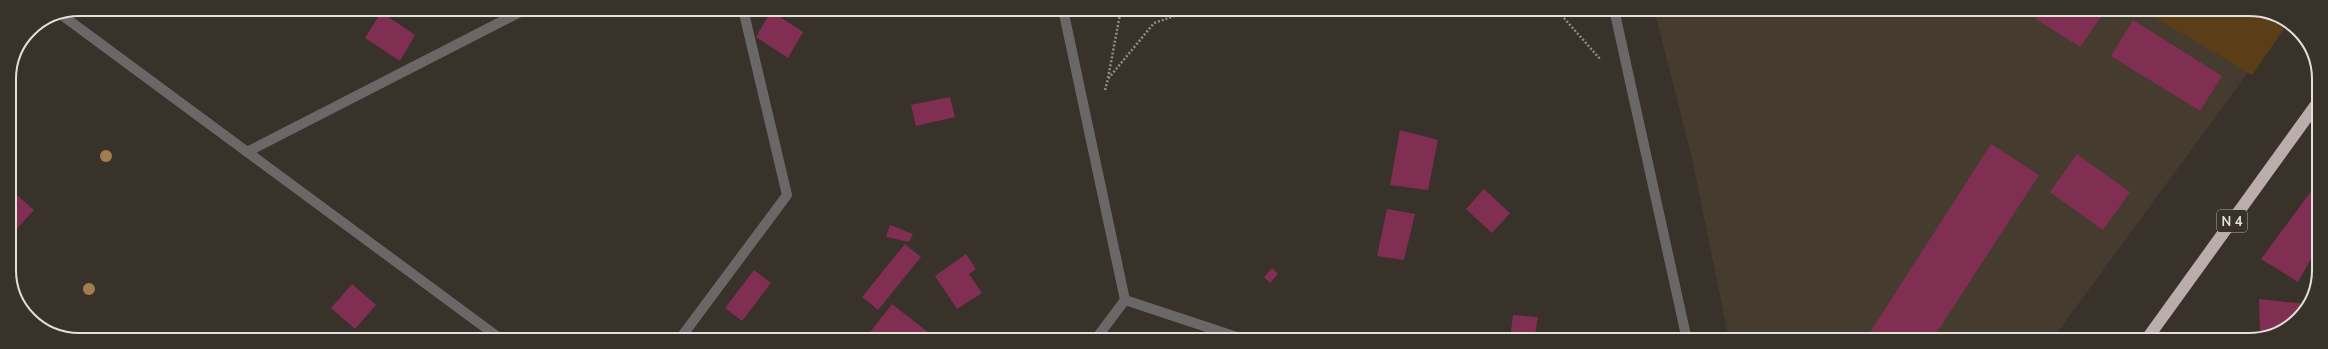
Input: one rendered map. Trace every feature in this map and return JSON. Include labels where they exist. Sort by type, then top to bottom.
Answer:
[{"type":"highway","name":"N 4","points":[[2151,333],[2312,110]]},
{"type":"street","points":[[247,152],[512,16]]},
{"type":"street","points":[[684,333],[786,195],[744,16]]},
{"type":"street","points":[[1064,16],[1125,300],[1101,333]]},
{"type":"street","points":[[1616,16],[1685,333]]},
{"type":"street","points":[[65,18],[493,333]]},
{"type":"street","points":[[1125,300],[1225,333]]},
{"type":"path","points":[[1104,93],[1120,16]]},
{"type":"path","points":[[1108,78],[1154,22],[1173,16]]},
{"type":"path","points":[[1562,16],[1603,62]]},
{"type":"shaded area","points":[[1656,16],[2249,16],[2265,18],[2282,26],[2057,333],[1728,333],[1693,163]]},
{"type":"shaded area","points":[[2153,16],[2249,16],[2265,18],[2284,27],[2252,75]]},
{"type":"building","points":[[379,16],[387,16],[415,35],[400,61],[365,38]]},
{"type":"building","points":[[768,16],[779,16],[803,32],[788,58],[756,37]]},
{"type":"building","points":[[2038,16],[2102,16],[2080,47],[2036,19]]},
{"type":"building","points":[[2133,20],[2222,76],[2200,111],[2111,56]]},
{"type":"building","points":[[950,97],[955,117],[916,126],[911,105]]},
{"type":"building","points":[[1400,130],[1438,140],[1428,190],[1390,185]]},
{"type":"building","points":[[1991,144],[2039,175],[1937,333],[1870,333]]},
{"type":"building","points":[[2077,154],[2130,192],[2103,230],[2050,192]]},
{"type":"building","points":[[1484,189],[1510,213],[1492,233],[1466,209]]},
{"type":"building","points":[[2312,190],[2312,257],[2298,282],[2261,259]]},
{"type":"building","points":[[16,194],[34,210],[16,230]]},
{"type":"building","points":[[1387,209],[1415,214],[1404,260],[1377,256]]},
{"type":"building","points":[[890,225],[913,234],[909,242],[886,237]]},
{"type":"building","points":[[905,244],[921,257],[878,310],[862,297]]},
{"type":"building","points":[[966,254],[976,269],[969,274],[982,293],[957,309],[935,276]]},
{"type":"building","points":[[1272,268],[1278,274],[1270,283],[1264,277]]},
{"type":"building","points":[[754,270],[771,283],[742,321],[725,308]]},
{"type":"building","points":[[352,284],[376,305],[355,329],[331,308]]},
{"type":"building","points":[[2259,299],[2302,304],[2284,322],[2273,328],[2260,332]]},
{"type":"building","points":[[892,304],[929,333],[869,333]]},
{"type":"building","points":[[1513,315],[1538,317],[1535,333],[1511,333]]}]
